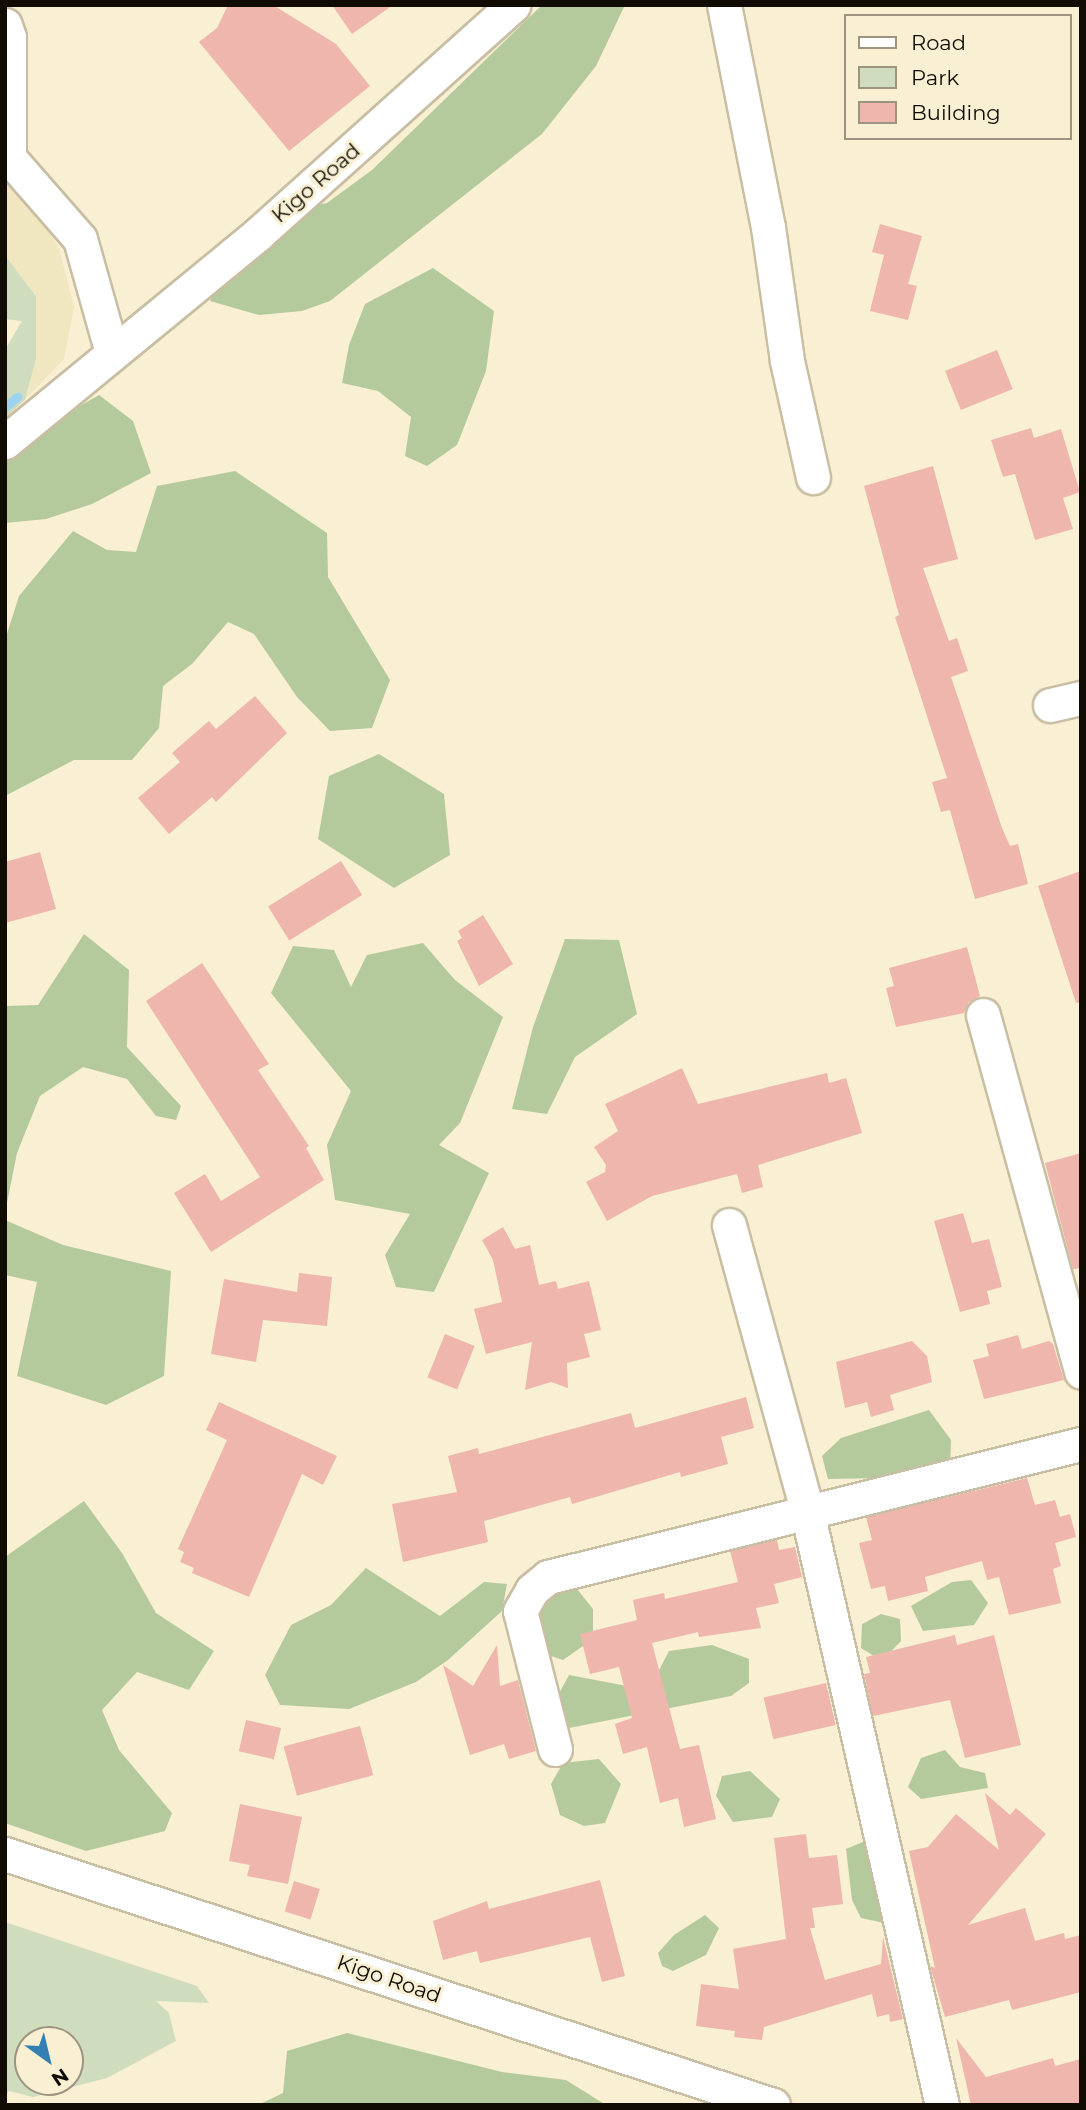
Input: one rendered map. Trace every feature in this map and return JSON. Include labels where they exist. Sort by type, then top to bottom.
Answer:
[{"type":"street","name":"Kigo Road","points":[[5,442],[258,234],[513,5]]},
{"type":"street","points":[[724,5],[768,227],[788,361],[813,477]]},
{"type":"street","points":[[5,25],[9,37],[7,154],[80,239],[112,353]]},
{"type":"street","points":[[983,1015],[1081,1372]]},
{"type":"street","points":[[729,1225],[807,1511],[942,2105]]},
{"type":"street","points":[[555,1749],[520,1611],[532,1590],[548,1577],[1081,1444]]},
{"type":"street","name":"Kigo Road","points":[[5,1854],[773,2105]]},
{"type":"green space","points":[[542,5],[625,5],[596,66],[542,134],[330,301],[302,311],[259,315],[210,301],[248,220],[327,203],[372,170]]},
{"type":"green space","points":[[5,255],[36,296],[36,360],[25,400],[5,418],[5,350],[22,321],[5,319]]},
{"type":"green space","points":[[433,268],[494,311],[486,371],[457,445],[427,466],[405,456],[411,417],[378,391],[342,383],[349,345],[365,304]]},
{"type":"green space","points":[[99,395],[133,421],[151,473],[92,504],[46,519],[5,523],[5,463],[24,438]]},
{"type":"green space","points":[[235,471],[327,533],[328,577],[390,680],[372,728],[330,731],[297,697],[254,634],[228,622],[192,664],[163,686],[159,728],[132,760],[74,760],[5,796],[5,640],[19,596],[73,531],[107,550],[136,552],[157,486]]},
{"type":"green space","points":[[379,754],[444,794],[450,855],[394,888],[318,839],[329,776]]},
{"type":"green space","points":[[84,934],[129,970],[127,1047],[181,1106],[176,1120],[156,1116],[127,1079],[83,1067],[40,1096],[17,1153],[5,1213],[5,1006],[38,1005]]},
{"type":"green space","points":[[565,939],[619,940],[637,1014],[575,1057],[547,1114],[512,1109],[533,1027]]},
{"type":"green space","points":[[423,943],[455,980],[503,1017],[460,1123],[439,1145],[489,1173],[434,1292],[396,1287],[385,1255],[410,1214],[335,1200],[327,1145],[351,1091],[271,993],[293,946],[334,950],[351,987],[367,955]]},
{"type":"green space","points":[[5,1220],[63,1245],[171,1271],[164,1376],[106,1405],[17,1376],[37,1282],[5,1275]]},
{"type":"green space","points":[[929,1410],[951,1440],[950,1468],[884,1478],[828,1479],[822,1456],[841,1438]]},
{"type":"green space","points":[[84,1501],[122,1553],[156,1613],[214,1651],[189,1690],[137,1672],[102,1710],[119,1750],[172,1813],[165,1831],[86,1851],[5,1823],[5,1557]]},
{"type":"green space","points":[[366,1568],[440,1616],[484,1582],[507,1584],[502,1611],[448,1660],[416,1682],[349,1709],[280,1705],[265,1675],[291,1625],[331,1605]]},
{"type":"green space","points":[[971,1580],[988,1603],[974,1625],[923,1631],[911,1606],[952,1582]]},
{"type":"green space","points":[[573,1584],[593,1609],[593,1639],[563,1660],[548,1655],[541,1641],[539,1601]]},
{"type":"green space","points":[[881,1614],[900,1619],[901,1641],[882,1661],[861,1648],[862,1624]]},
{"type":"green space","points":[[712,1645],[749,1659],[749,1683],[731,1696],[569,1728],[556,1699],[569,1675],[627,1686],[655,1678],[669,1651]]},
{"type":"green space","points":[[945,1750],[960,1767],[985,1773],[988,1788],[921,1799],[908,1787],[921,1758]]},
{"type":"green space","points":[[599,1759],[621,1784],[605,1823],[584,1826],[560,1815],[551,1784],[563,1763]]},
{"type":"green space","points":[[750,1771],[780,1799],[772,1817],[733,1822],[716,1796],[722,1776]]},
{"type":"green space","points":[[865,1841],[875,1865],[884,1923],[861,1918],[852,1900],[846,1849]]},
{"type":"green space","points":[[705,1915],[719,1928],[706,1955],[673,1971],[662,1966],[658,1953],[674,1935]]},
{"type":"green space","points":[[5,1922],[197,1986],[209,2003],[156,2001],[169,2013],[176,2041],[107,2078],[84,2084],[84,2026],[14,2026],[14,2092],[9,2091],[5,2096]]},
{"type":"green space","points":[[347,2033],[502,2072],[566,2080],[606,2105],[258,2105],[283,2093],[287,2051]]},
{"type":"sand","points":[[5,178],[27,198],[59,248],[74,307],[64,359],[25,400],[36,360],[36,296],[5,255]]},
{"type":"building","points":[[228,5],[273,5],[336,44],[370,86],[289,151],[199,42],[217,28]]},
{"type":"building","points":[[332,5],[393,5],[352,34]]},
{"type":"building","points":[[880,224],[922,236],[908,284],[917,286],[908,320],[870,311],[884,255],[872,252]]},
{"type":"building","points":[[997,350],[1013,389],[961,410],[945,371]]},
{"type":"building","points":[[1031,428],[1034,438],[1061,429],[1080,492],[1063,498],[1073,529],[1035,540],[1015,474],[1003,477],[991,440]]},
{"type":"building","points":[[933,466],[958,559],[923,568],[949,641],[957,638],[968,671],[951,677],[1002,828],[1010,846],[1018,844],[1028,884],[975,899],[950,810],[941,812],[932,782],[947,778],[895,617],[899,615],[864,486]]},
{"type":"building","points":[[255,696],[287,733],[216,802],[212,797],[169,834],[138,798],[180,762],[172,753],[209,721],[216,729]]},
{"type":"building","points":[[40,852],[56,909],[5,923],[5,862]]},
{"type":"building","points":[[341,861],[362,895],[289,940],[268,907]]},
{"type":"building","points":[[1081,871],[1081,1002],[1076,1003],[1038,886]]},
{"type":"building","points":[[483,915],[513,964],[479,986],[457,941],[462,938],[458,931]]},
{"type":"building","points":[[967,947],[980,996],[969,1002],[964,1013],[896,1027],[886,988],[894,986],[889,968]]},
{"type":"building","points":[[202,963],[269,1064],[258,1070],[309,1146],[306,1148],[324,1180],[211,1252],[174,1193],[205,1174],[221,1201],[260,1177],[146,1001]]},
{"type":"building","points":[[682,1068],[698,1104],[827,1073],[829,1083],[846,1078],[862,1133],[758,1165],[763,1187],[742,1193],[737,1174],[652,1196],[607,1221],[586,1182],[605,1172],[606,1165],[594,1147],[618,1131],[605,1104]]},
{"type":"building","points":[[1081,1153],[1081,1268],[1073,1269],[1045,1163]]},
{"type":"building","points":[[963,1213],[972,1243],[989,1239],[1002,1287],[987,1291],[990,1304],[960,1312],[934,1221]]},
{"type":"building","points":[[503,1227],[515,1249],[530,1245],[539,1285],[556,1281],[558,1289],[589,1281],[601,1330],[584,1334],[590,1357],[567,1363],[568,1388],[551,1382],[525,1390],[532,1342],[486,1354],[474,1309],[502,1302],[493,1260],[482,1240]]},
{"type":"building","points":[[299,1273],[332,1277],[327,1326],[263,1320],[256,1362],[211,1354],[224,1279],[297,1292]]},
{"type":"building","points":[[445,1334],[475,1346],[457,1390],[427,1378]]},
{"type":"building","points":[[1018,1335],[1022,1349],[1049,1341],[1053,1344],[1064,1380],[984,1399],[973,1360],[989,1356],[986,1344]]},
{"type":"building","points":[[912,1341],[927,1356],[932,1382],[890,1395],[894,1410],[871,1417],[867,1402],[845,1408],[836,1362]]},
{"type":"building","points":[[746,1397],[754,1428],[721,1437],[728,1464],[681,1477],[680,1472],[572,1504],[570,1497],[484,1521],[488,1542],[403,1562],[392,1504],[457,1492],[448,1456],[478,1448],[479,1454],[631,1413],[635,1428]]},
{"type":"building","points":[[219,1402],[337,1456],[323,1485],[302,1474],[249,1597],[192,1573],[194,1568],[180,1562],[184,1552],[178,1549],[227,1440],[206,1430]]},
{"type":"building","points":[[1027,1478],[1035,1505],[1055,1500],[1060,1517],[1070,1514],[1076,1537],[1055,1543],[1061,1566],[1053,1569],[1061,1603],[1009,1615],[999,1577],[987,1580],[982,1561],[925,1577],[928,1591],[888,1601],[885,1586],[871,1589],[859,1543],[872,1540],[866,1517]]},
{"type":"building","points":[[777,1540],[779,1550],[795,1547],[802,1577],[774,1584],[779,1603],[756,1608],[761,1628],[699,1637],[698,1632],[652,1643],[680,1749],[699,1745],[716,1819],[684,1827],[678,1798],[660,1803],[647,1747],[623,1754],[615,1724],[632,1718],[619,1667],[590,1674],[580,1634],[637,1620],[633,1600],[664,1593],[665,1599],[738,1582],[730,1551]]},
{"type":"building","points":[[955,1635],[957,1645],[994,1635],[1021,1745],[965,1758],[950,1700],[873,1716],[864,1674],[870,1673],[866,1657]]},
{"type":"building","points":[[497,1645],[500,1686],[518,1680],[536,1751],[509,1759],[504,1744],[470,1755],[443,1665],[473,1686]]},
{"type":"building","points":[[826,1683],[836,1725],[773,1739],[764,1697]]},
{"type":"building","points":[[246,1720],[281,1728],[274,1759],[239,1751]]},
{"type":"building","points":[[360,1726],[373,1775],[297,1796],[284,1746]]},
{"type":"building","points":[[985,1793],[1010,1815],[1016,1808],[1046,1834],[968,1925],[1025,1908],[1035,1941],[1064,1933],[1065,1939],[1081,1935],[1081,1992],[1012,2010],[1009,2000],[945,2017],[930,1966],[935,1968],[909,1851],[928,1847],[956,1814],[999,1850]]},
{"type":"building","points":[[240,1804],[302,1817],[288,1884],[247,1876],[250,1865],[229,1861]]},
{"type":"building","points":[[806,1834],[809,1858],[837,1855],[843,1904],[812,1908],[815,1928],[810,1928],[825,1980],[881,1964],[883,1937],[903,2019],[890,2022],[889,2014],[877,2017],[872,1994],[764,2027],[762,2040],[734,2037],[735,2031],[696,2026],[701,1984],[739,1989],[733,1949],[786,1939],[774,1838]]},
{"type":"building","points":[[600,1880],[625,1976],[602,1982],[590,1937],[480,1963],[477,1951],[443,1960],[433,1921],[487,1901],[489,1909]]},
{"type":"building","points":[[294,1881],[320,1889],[310,1919],[285,1912]]},
{"type":"building","points":[[956,2038],[986,2077],[1053,2058],[1055,2066],[1081,2059],[1081,2105],[971,2105]]},
{"type":"waterway","points":[[5,407],[17,397]]}]
